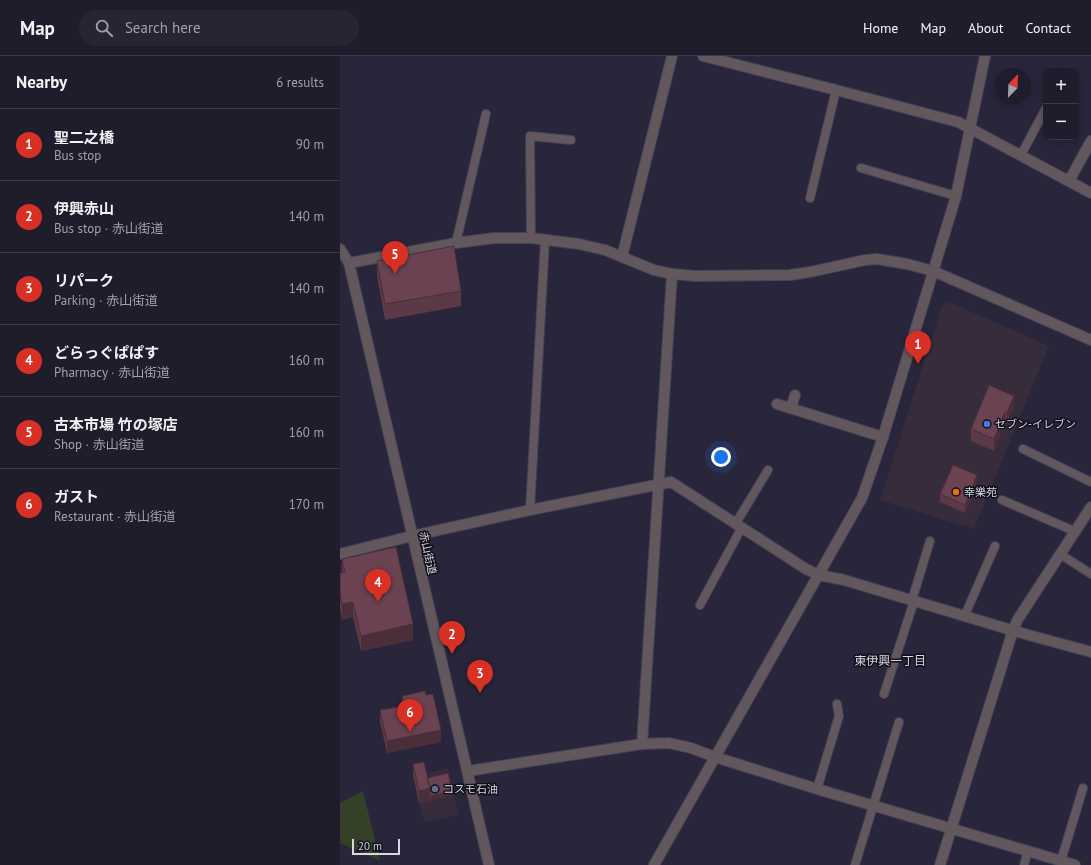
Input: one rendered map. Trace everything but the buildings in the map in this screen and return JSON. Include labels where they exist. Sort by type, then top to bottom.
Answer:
[{"type":"street","points":[[622,257],[672,56]]},
{"type":"street","points":[[703,56],[958,122],[1091,193]]},
{"type":"street","points":[[654,865],[862,498],[883,437],[956,196],[985,56]]},
{"type":"street","points":[[1069,181],[1091,141]]},
{"type":"street","points":[[349,263],[456,243],[494,238],[531,238],[579,244],[605,250],[654,270],[672,274],[696,276],[790,275],[877,259],[907,264],[933,271],[1091,340]]},
{"type":"street","name":"赤山街道","points":[[340,249],[349,263],[489,865]]},
{"type":"street","points":[[642,744],[672,274]]},
{"type":"street","points":[[791,408],[795,394]]},
{"type":"street","points":[[777,404],[883,437]]},
{"type":"street","points":[[340,554],[412,536],[530,510],[671,482],[806,569],[819,575],[844,580],[1091,652]]},
{"type":"street","points":[[940,865],[1013,630],[1018,619],[1091,507]]},
{"type":"street","points":[[468,771],[642,744],[669,743],[691,748],[817,789],[1075,865]]},
{"type":"lane","points":[[810,198],[836,90]]},
{"type":"lane","points":[[456,243],[486,114]]},
{"type":"lane","points":[[1021,155],[1043,114]]},
{"type":"lane","points":[[531,238],[530,136],[571,140]]},
{"type":"lane","points":[[861,168],[956,196]]},
{"type":"lane","points":[[530,510],[546,240]]},
{"type":"lane","points":[[1023,450],[1091,482]]},
{"type":"lane","points":[[700,605],[768,470]]},
{"type":"lane","points":[[1002,500],[1074,531]]},
{"type":"lane","points":[[884,694],[930,541]]},
{"type":"lane","points":[[965,615],[994,546]]},
{"type":"lane","points":[[1060,554],[1091,574]]},
{"type":"lane","points":[[817,789],[839,716],[837,704]]},
{"type":"lane","points":[[855,865],[899,722]]},
{"type":"lane","points":[[1061,861],[1083,788]]},
{"type":"lane","points":[[1024,865],[1028,851]]},
{"type":"shaded area","points":[[949,302],[1049,346],[974,529],[880,500],[942,306]]},
{"type":"shaded area","name":"コスモ石油","points":[[448,768],[459,815],[424,822],[413,776]]},
{"type":"green space","points":[[363,791],[380,861],[340,843],[340,803]]},
{"type":"place","name":"古本市場 竹の塚店","points":[[395,274]]},
{"type":"place","name":"聖二之橋","points":[[918,364]]},
{"type":"place","name":"セブン-イレブン","points":[[987,424]]},
{"type":"place","name":"幸樂苑","points":[[956,492]]},
{"type":"place","name":"どらっぐぱぱす","points":[[378,602]]},
{"type":"place","name":"伊興赤山","points":[[452,654]]},
{"type":"place","name":"リパーク","points":[[480,693]]},
{"type":"place","name":"ガスト","points":[[410,732]]},
{"type":"place","name":"コスモ石油","points":[[435,789]]},
{"type":"district","name":"東伊興一丁目","points":[[890,660]]}]
